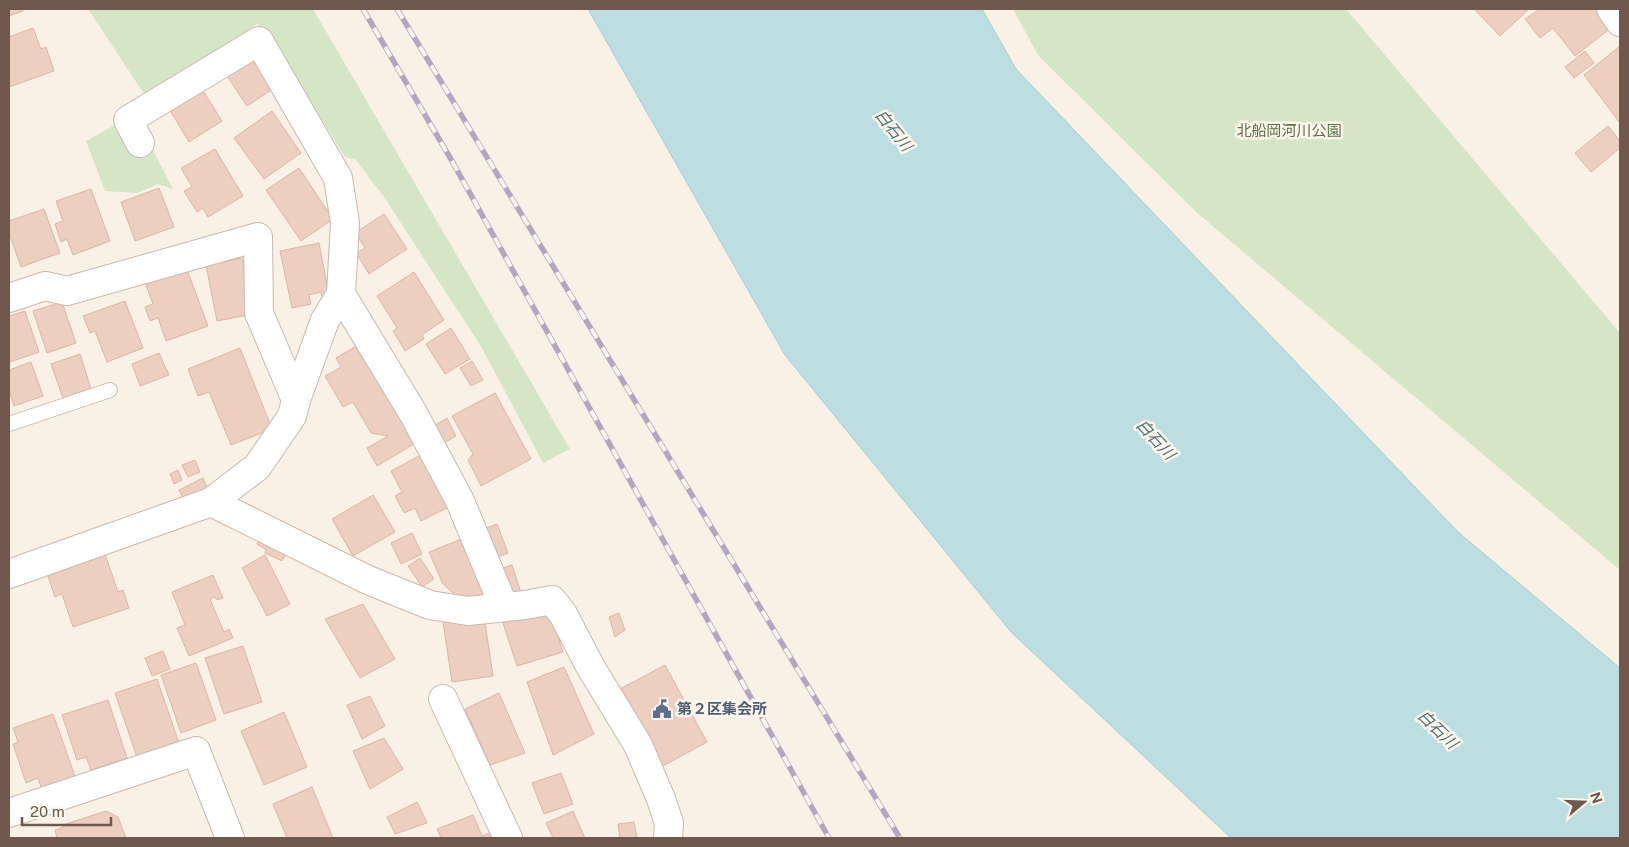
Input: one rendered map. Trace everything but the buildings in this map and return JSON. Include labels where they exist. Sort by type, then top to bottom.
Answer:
[{"type":"street","points":[[1610,9],[1620,22]]},
{"type":"street","points":[[9,574],[211,502],[257,467],[292,416],[325,320],[341,294],[345,223],[338,178],[259,41],[128,120],[140,143]]},
{"type":"street","points":[[9,298],[46,286],[67,290],[258,237],[259,313],[296,400]]},
{"type":"street","points":[[341,294],[413,413],[460,501],[504,608]]},
{"type":"street","points":[[211,502],[368,580],[411,599],[430,605],[468,611],[504,608],[552,600],[563,614],[590,666],[638,745],[669,823],[668,838]]},
{"type":"street","points":[[443,699],[508,838]]},
{"type":"street","points":[[9,813],[196,751],[230,838]]},
{"type":"lane","points":[[9,424],[110,390]]},
{"type":"green space","points":[[88,9],[313,9],[570,449],[543,463],[482,348],[384,197],[356,160],[345,157],[268,33],[257,24],[202,60],[144,94]]},
{"type":"green space","name":"北船岡河川公園","points":[[1013,9],[1346,9],[1620,333],[1620,570],[1196,212],[1038,55]]},
{"type":"green space","points":[[115,125],[134,158],[152,148],[173,189],[158,184],[137,193],[105,191],[86,141]]},
{"type":"water","name":"白石川","points":[[588,9],[982,9],[1016,69],[1458,532],[1620,668],[1620,838],[1231,838],[1011,632],[785,355]]},
{"type":"railway","points":[[363,9],[452,161],[829,838]]},
{"type":"railway","points":[[397,9],[900,838]]},
{"type":"place","name":"第２区集会所","points":[[662,709]]}]
